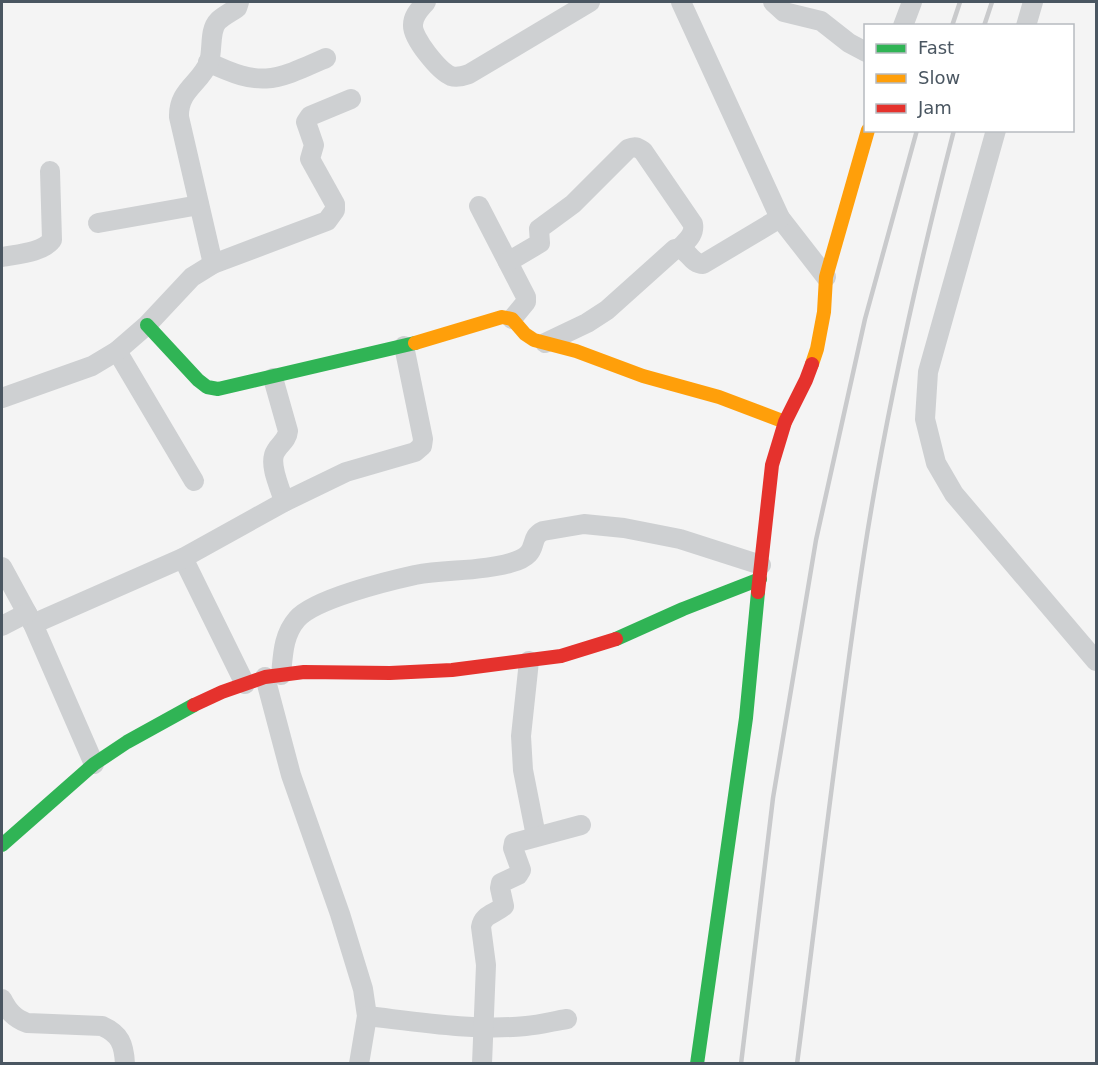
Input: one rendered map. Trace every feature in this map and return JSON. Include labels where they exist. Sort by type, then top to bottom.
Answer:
[{"type":"street","points":[[213,264],[178,105],[208,62],[214,27],[218,21],[237,8],[239,2]]},
{"type":"street","points":[[426,2],[414,18],[412,27],[415,37],[440,68],[449,75],[459,77],[469,74],[590,2]]},
{"type":"street","points":[[681,2],[780,218],[826,277]]},
{"type":"street","points":[[772,2],[784,12],[797,16],[810,16],[821,21],[849,43],[864,51]]},
{"type":"street","points":[[904,24],[912,2]]},
{"type":"street","points":[[1027,24],[1033,2]]},
{"type":"street","points":[[208,62],[247,78],[267,80],[292,73],[326,58]]},
{"type":"street","points":[[2,398],[92,366],[117,351],[147,325],[192,277],[213,264],[327,220],[332,216],[336,210],[335,204],[310,159],[314,145],[306,122],[310,116],[351,99]]},
{"type":"street","points":[[697,1064],[743,740],[772,465],[785,422],[806,380],[817,349],[824,312],[826,277],[867,132]]},
{"type":"street","points":[[995,132],[928,372],[925,419],[936,463],[954,494],[1096,662]]},
{"type":"street","points":[[508,262],[538,245],[541,240],[539,229],[573,204],[628,149],[633,147],[638,147],[643,151],[693,224],[692,234],[680,248],[675,249],[607,310],[587,323],[545,343]]},
{"type":"street","points":[[2,257],[42,249],[52,240],[50,171]]},
{"type":"street","points":[[98,223],[199,205]]},
{"type":"street","points":[[479,206],[526,297],[526,302],[512,319]]},
{"type":"street","points":[[680,248],[694,261],[703,264],[780,218]]},
{"type":"street","points":[[147,325],[198,380],[207,387],[218,389],[404,346],[502,317],[512,319],[525,334],[534,340],[576,351],[643,376],[719,397],[785,422]]},
{"type":"street","points":[[2,626],[30,618],[183,558],[284,502],[346,472],[415,452],[422,446],[423,439],[404,346]]},
{"type":"street","points":[[117,351],[194,481]]},
{"type":"street","points":[[273,378],[288,431],[288,437],[274,455],[274,466],[284,502]]},
{"type":"street","points":[[359,1064],[367,1016],[357,964],[291,775],[273,676],[285,638],[297,619],[312,606],[416,575],[490,568],[513,563],[527,557],[532,552],[537,534],[584,524],[624,528],[680,539],[760,572]]},
{"type":"street","points":[[183,558],[245,684]]},
{"type":"street","points":[[2,567],[30,618],[94,764]]},
{"type":"street","points":[[2,845],[94,764],[175,714],[245,684],[273,676],[304,672],[390,673],[442,670],[561,656],[608,643],[760,572]]},
{"type":"street","points":[[529,661],[520,736],[523,770],[536,836]]},
{"type":"street","points":[[482,1064],[486,965],[482,921],[486,916],[504,906],[501,882],[518,875],[521,870],[513,848],[514,843],[581,825]]},
{"type":"street","points":[[2,999],[16,1019],[27,1023],[102,1026],[111,1030],[121,1038],[125,1064]]},
{"type":"street","points":[[367,1016],[484,1027],[525,1026],[567,1019]]},
{"type":"railway","points":[[953,24],[960,2]]},
{"type":"railway","points":[[985,24],[992,2]]},
{"type":"railway","points":[[741,1064],[773,798],[816,540],[865,319],[916,132]]},
{"type":"railway","points":[[797,1064],[846,681],[873,500],[904,341],[954,132]]},
{"type":"traffic: fast","points":[[147,325],[198,380],[207,387],[218,389],[415,343]]},
{"type":"traffic: fast","points":[[616,639],[683,609],[760,579]]},
{"type":"traffic: fast","points":[[697,1064],[746,718],[758,592]]},
{"type":"traffic: fast","points":[[2,845],[94,764],[127,742],[194,705]]},
{"type":"traffic: slow","points":[[812,364],[824,312],[826,277],[867,132]]},
{"type":"traffic: slow","points":[[415,343],[502,317],[512,319],[525,334],[534,340],[576,351],[643,376],[719,397],[785,422]]},
{"type":"traffic: jam","points":[[758,592],[772,465],[785,422],[812,364]]},
{"type":"traffic: jam","points":[[194,705],[222,692],[265,677],[304,672],[390,673],[452,670],[561,656],[616,639]]}]
